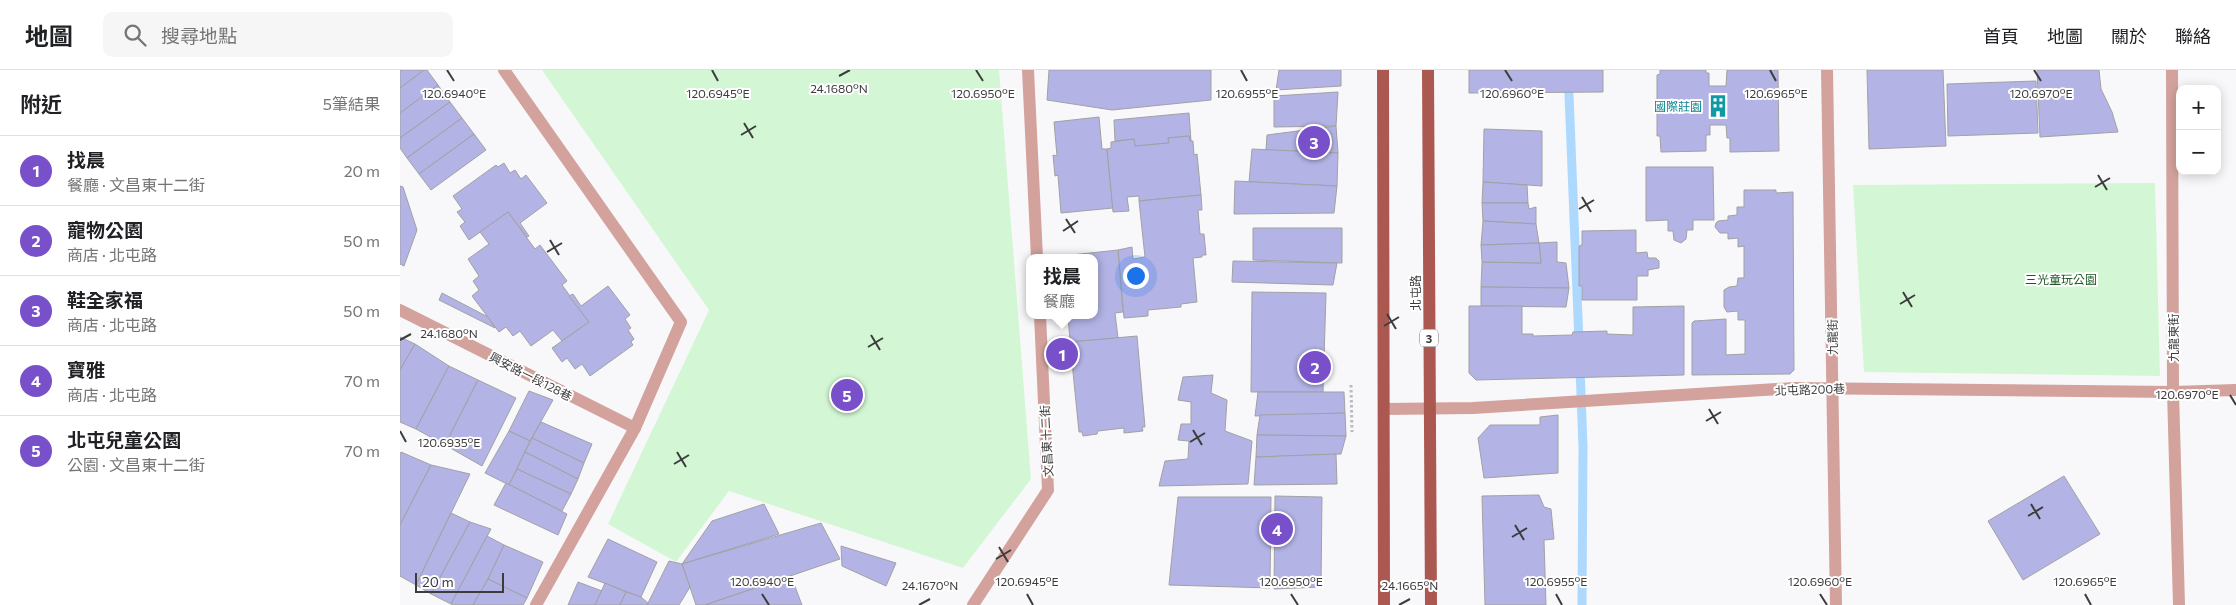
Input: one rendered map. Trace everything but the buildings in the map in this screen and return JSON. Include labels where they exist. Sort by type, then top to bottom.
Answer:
[{"type":"main road","points":[[1383,70],[1384,605]]},
{"type":"main road","name":"北屯路","points":[[1428,70],[1431,605]]},
{"type":"street","points":[[504,70],[681,322],[635,428],[536,605]]},
{"type":"street","points":[[1028,70],[1037,254]]},
{"type":"street","name":"九龍街","points":[[1827,70],[1836,605]]},
{"type":"street","name":"九龍東街","points":[[2172,70],[2173,392],[2179,605]]},
{"type":"street","name":"興安路一段128巷","points":[[400,310],[635,428]]},
{"type":"street","name":"文昌東十二街","points":[[973,605],[1048,490],[1040,319]]},
{"type":"street","name":"北屯路200巷","points":[[1385,409],[1473,408],[1794,388],[2173,392],[2236,390]]},
{"type":"path","points":[[1351,385],[1352,432]]},
{"type":"green space","points":[[542,70],[999,70],[1031,479],[963,568],[729,491],[676,562],[608,524],[709,310]]},
{"type":"green space","name":"三光童玩公園","points":[[2155,183],[2160,376],[1864,372],[1853,185]]},
{"type":"waterway","points":[[1568,70],[1579,342]]},
{"type":"waterway","points":[[1580,368],[1583,447],[1582,605]]},
{"type":"place","name":"國際莊園","points":[[1718,106]]},
{"type":"place","name":"鞋全家福","points":[[1314,142]]},
{"type":"place","name":"找晨","points":[[1062,354]]},
{"type":"place","name":"寵物公園","points":[[1315,367]]},
{"type":"place","name":"北屯兒童公園","points":[[847,395]]},
{"type":"place","name":"寶雅","points":[[1277,529]]}]
